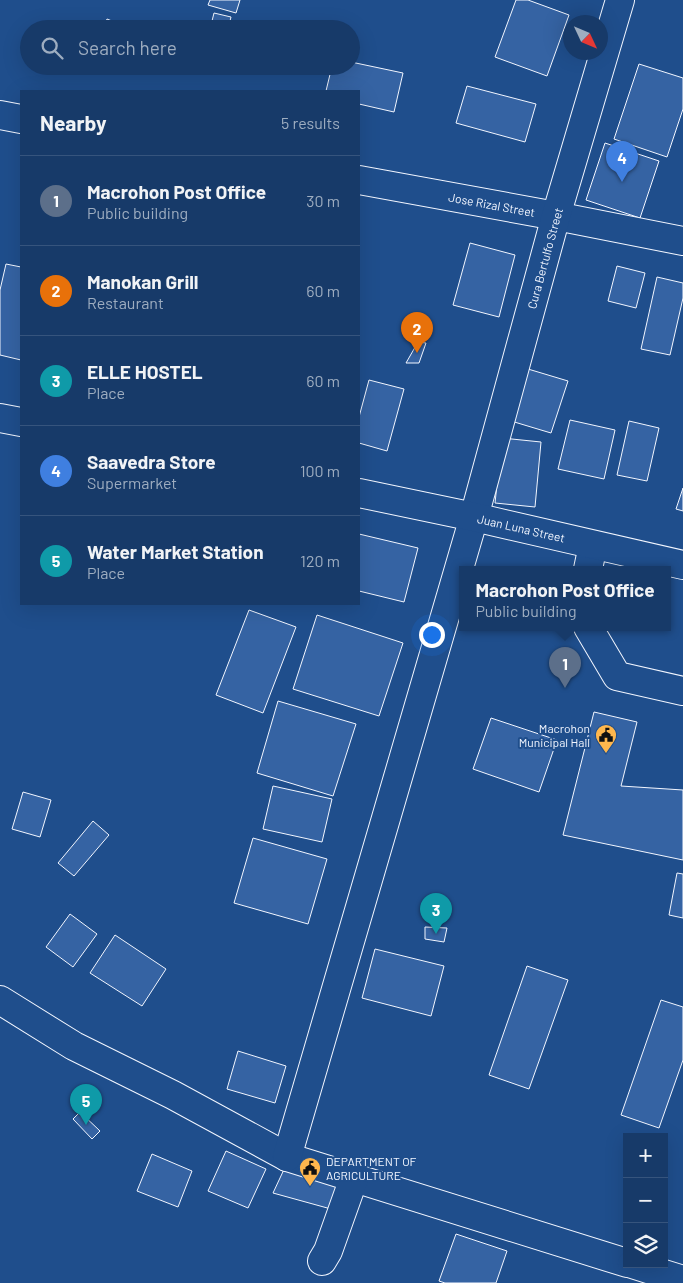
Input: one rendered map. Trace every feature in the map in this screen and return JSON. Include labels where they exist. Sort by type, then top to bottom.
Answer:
[{"type":"street","name":"Cura Bertulfo Street","points":[[460,566],[556,216],[620,0]]},
{"type":"street","points":[[0,115],[20,119]]},
{"type":"street","name":"Jose Rizal Street","points":[[360,180],[683,241]]},
{"type":"street","points":[[0,418],[20,422]]},
{"type":"street","name":"Juan Luna Street","points":[[360,493],[474,517],[591,557],[683,565]]},
{"type":"street","name":"Cura Bertulfo Street","points":[[287,1157],[459,568]]},
{"type":"street","points":[[590,631],[617,676],[683,691]]},
{"type":"street","points":[[0,1000],[74,1046],[173,1095],[287,1157],[623,1262]]},
{"type":"street","points":[[322,1261],[328,1251],[354,1178]]},
{"type":"street","points":[[645,1268],[683,1280]]},
{"type":"building","points":[[210,0],[240,0],[236,13],[208,5]]},
{"type":"building","points":[[516,0],[528,0],[569,15],[563,15],[563,32],[547,76],[495,57]]},
{"type":"building","points":[[214,13],[231,17],[230,20],[212,20]]},
{"type":"building","points":[[360,64],[403,73],[394,112],[360,104],[360,90],[326,90],[330,75],[360,75]]},
{"type":"building","points":[[639,64],[683,78],[683,109],[667,157],[614,139]]},
{"type":"building","points":[[467,86],[536,104],[525,142],[456,123]]},
{"type":"building","points":[[605,143],[659,161],[640,218],[586,200]]},
{"type":"building","points":[[470,243],[515,255],[499,317],[453,305]]},
{"type":"building","points":[[6,264],[20,267],[20,360],[0,355],[0,290]]},
{"type":"building","points":[[617,266],[645,273],[636,308],[608,301]]},
{"type":"building","points":[[657,277],[683,283],[683,298],[670,355],[641,349]]},
{"type":"building","points":[[418,342],[426,343],[419,363],[406,363]]},
{"type":"building","points":[[528,369],[568,381],[551,433],[511,421]]},
{"type":"building","points":[[369,380],[404,389],[387,451],[360,443],[360,413]]},
{"type":"building","points":[[570,420],[615,430],[604,479],[558,469]]},
{"type":"building","points":[[629,421],[659,428],[647,481],[617,475]]},
{"type":"building","points":[[502,438],[541,442],[535,507],[495,503]]},
{"type":"building","points":[[683,488],[683,511],[676,509]]},
{"type":"building","points":[[360,534],[418,548],[404,602],[360,591]]},
{"type":"building","points":[[249,610],[296,627],[263,713],[216,695]]},
{"type":"building","points":[[317,615],[403,643],[379,716],[293,689]]},
{"type":"building","points":[[278,701],[356,724],[333,796],[257,773]]},
{"type":"building","name":"Macrohon Municipal Hall","points":[[594,712],[637,722],[621,786],[683,790],[683,860],[563,835]]},
{"type":"building","points":[[491,718],[557,740],[539,792],[473,769]]},
{"type":"building","points":[[273,786],[332,799],[322,842],[263,829]]},
{"type":"building","points":[[23,792],[51,800],[40,837],[12,829]]},
{"type":"building","points":[[93,821],[109,835],[74,876],[58,863]]},
{"type":"building","points":[[253,838],[327,859],[308,924],[234,903]]},
{"type":"building","points":[[677,873],[683,874],[683,918],[669,915]]},
{"type":"building","points":[[70,914],[97,934],[73,967],[46,947]]},
{"type":"building","points":[[425,927],[447,928],[444,942],[425,939]]},
{"type":"building","points":[[115,935],[166,969],[142,1006],[90,973]]},
{"type":"building","points":[[375,949],[444,966],[431,1016],[362,998]]},
{"type":"building","points":[[527,966],[568,980],[529,1089],[489,1075]]},
{"type":"building","points":[[661,1000],[683,1007],[683,1060],[659,1128],[621,1115]]},
{"type":"building","points":[[238,1051],[286,1066],[275,1103],[227,1089]]},
{"type":"building","points":[[80,1112],[100,1131],[92,1139],[73,1119]]},
{"type":"building","points":[[226,1151],[266,1169],[248,1208],[208,1191]]},
{"type":"building","points":[[152,1154],[192,1171],[178,1207],[137,1191]]},
{"type":"building","name":"DEPARTMENT OF AGRICULTURE","points":[[287,1163],[341,1181],[331,1209],[273,1193]]},
{"type":"building","points":[[456,1234],[507,1251],[496,1283],[445,1283],[439,1281]]},
{"type":"place","name":"Saavedra Store","points":[[622,182]]},
{"type":"place","name":"Manokan Grill","points":[[417,353]]},
{"type":"place","name":"Macrohon Post Office","points":[[565,688]]},
{"type":"place","name":"Macrohon Municipal Hall","points":[[606,754]]},
{"type":"place","name":"ELLE HOSTEL","points":[[436,934]]},
{"type":"place","name":"Water Market Station","points":[[86,1125]]},
{"type":"place","name":"DEPARTMENT OF AGRICULTURE","points":[[310,1187]]}]
